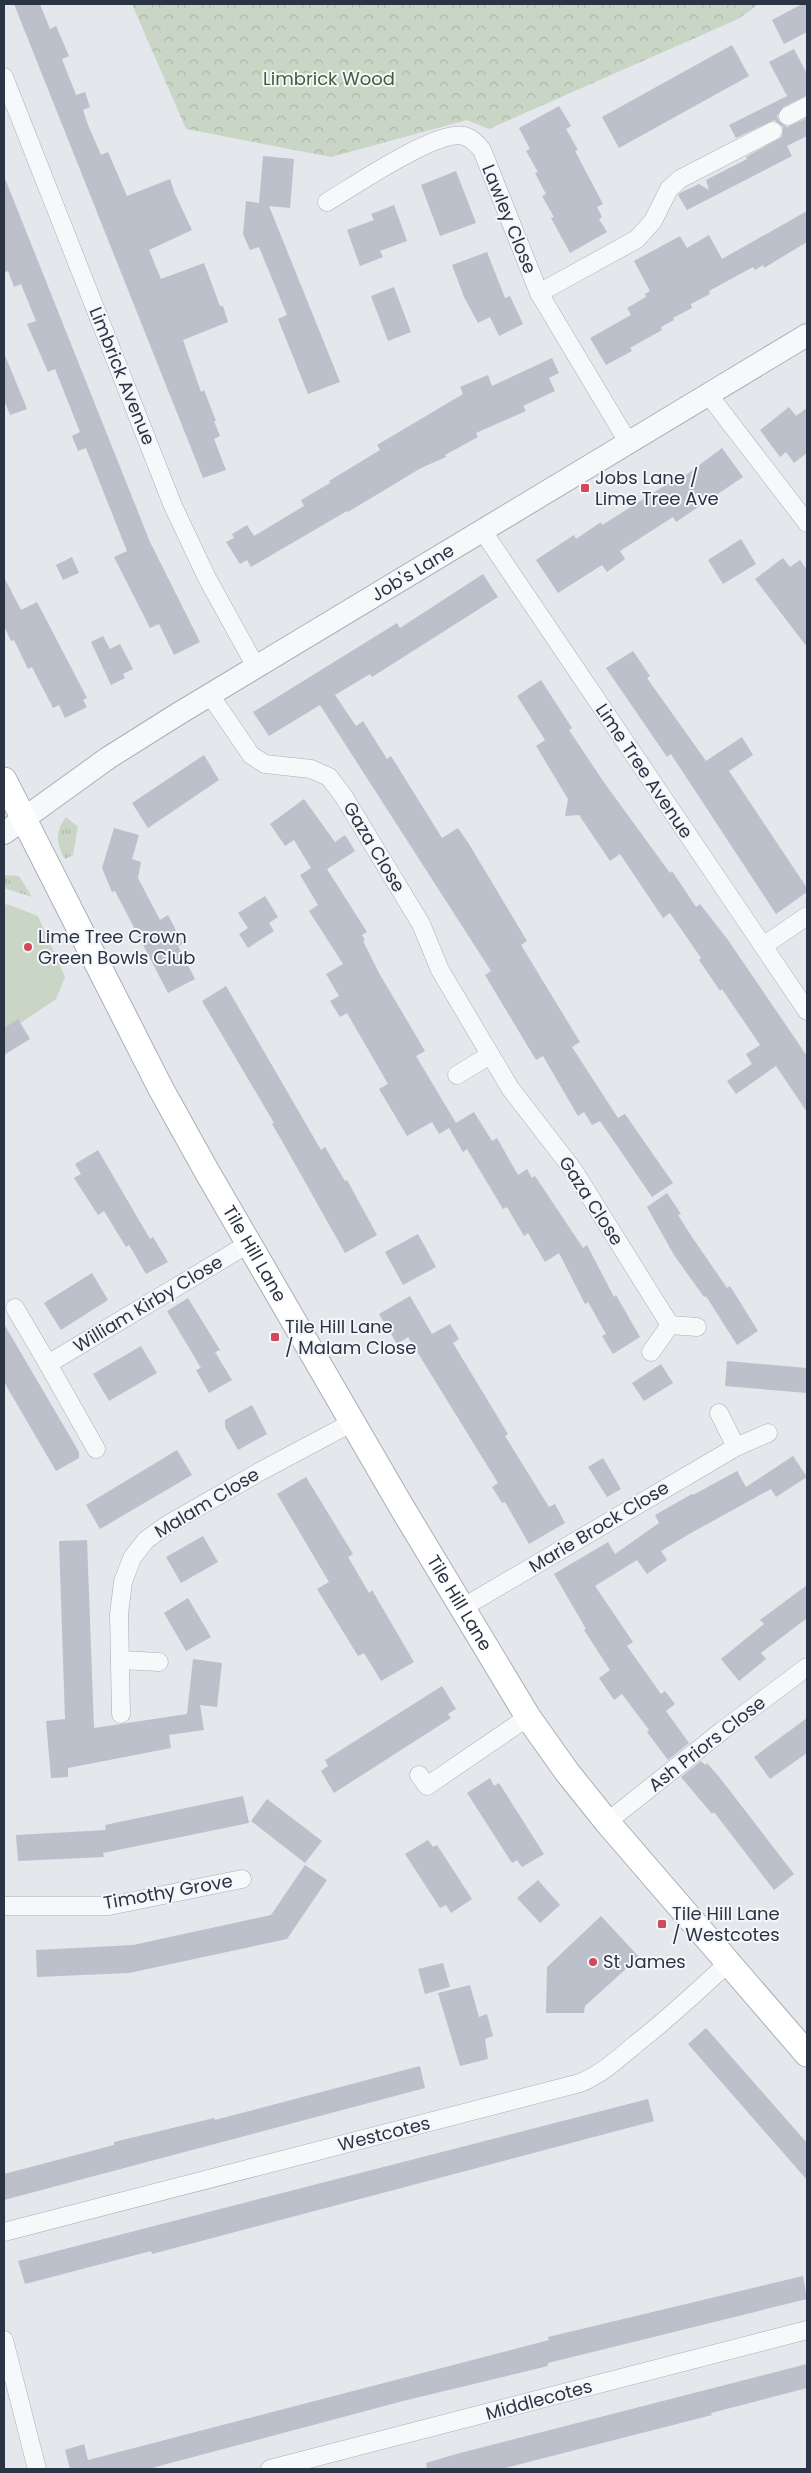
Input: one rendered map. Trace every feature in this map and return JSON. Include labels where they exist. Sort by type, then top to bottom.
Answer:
[{"type":"main road","name":"Tile Hill Lane","points":[[4,780],[161,1089],[248,1244],[528,1717],[567,1772],[607,1822],[807,2054]]},
{"type":"street","name":"Limbrick Avenue","points":[[4,77],[173,506],[207,578],[256,666]]},
{"type":"street","points":[[788,116],[807,106]]},
{"type":"street","points":[[539,293],[637,239],[646,232],[669,189],[680,180],[773,131]]},
{"type":"street","name":"Lawley Close","points":[[327,202],[430,141],[444,136],[465,136],[482,150],[539,293],[628,442]]},
{"type":"street","name":"Job's Lane","points":[[4,833],[108,758],[256,666],[807,335]]},
{"type":"street","points":[[708,394],[807,523]]},
{"type":"street","name":"Lime Tree Avenue","points":[[482,530],[807,1011]]},
{"type":"street","name":"Gaza Close","points":[[210,695],[251,755],[265,764],[311,768],[329,777],[344,797],[421,924],[440,970],[490,1056],[510,1088],[574,1170],[670,1325]]},
{"type":"street","points":[[763,946],[807,916]]},
{"type":"street","points":[[457,1075],[490,1056]]},
{"type":"street","name":"William Kirby Close","points":[[48,1364],[248,1244]]},
{"type":"street","points":[[15,1308],[96,1449]]},
{"type":"street","points":[[651,1352],[670,1325],[697,1327]]},
{"type":"street","points":[[718,1413],[736,1447]]},
{"type":"street","name":"Malam Close","points":[[121,1714],[120,1614],[123,1582],[132,1558],[146,1540],[167,1525],[261,1471],[353,1422]]},
{"type":"street","name":"Marie Brock Close","points":[[462,1608],[736,1447],[768,1433]]},
{"type":"street","points":[[120,1660],[159,1662]]},
{"type":"street","name":"Ash Priors Close","points":[[607,1822],[723,1730],[807,1668]]},
{"type":"street","points":[[419,1775],[427,1786],[528,1717]]},
{"type":"street","name":"Timothy Grove","points":[[4,1906],[109,1906],[242,1879]]},
{"type":"street","name":"Westcotes","points":[[4,2232],[580,2083],[610,2066],[667,2019],[728,1963]]},
{"type":"street","name":"Middlecotes","points":[[270,2469],[807,2330]]},
{"type":"street","points":[[4,2340],[36,2469]]},
{"type":"green space","name":"Limbrick Wood","points":[[132,4],[759,4],[738,19],[489,129],[467,120],[331,157],[186,129]]},
{"type":"green space","points":[[66,817],[78,827],[73,855],[65,859],[58,843],[58,832]]},
{"type":"green space","points":[[4,875],[19,876],[32,897],[4,888]]},
{"type":"green space","name":"Lime Tree Crown Green Bowls Club","points":[[7,904],[38,916],[65,977],[56,999],[4,1034],[4,906]]},
{"type":"building","points":[[14,4],[40,4],[50,29],[56,26],[69,56],[62,59],[76,95],[85,92],[90,107],[83,110],[88,125],[101,155],[108,152],[127,196],[170,179],[192,230],[149,250],[161,279],[204,263],[220,306],[223,306],[228,322],[183,340],[201,392],[204,390],[216,421],[214,421],[220,436],[214,439],[226,470],[203,478]]},
{"type":"building","points":[[802,4],[807,4],[807,32],[784,44],[772,20]]},
{"type":"building","points":[[732,45],[749,76],[619,148],[602,117]]},
{"type":"building","points":[[794,49],[807,74],[807,95],[783,107],[777,116],[779,121],[787,127],[807,118],[807,136],[787,146],[792,156],[687,210],[678,195],[680,193],[699,184],[709,190],[706,180],[747,159],[746,157],[782,137],[783,127],[774,120],[736,138],[729,125],[787,96],[769,62]]},
{"type":"building","points":[[559,106],[571,126],[566,129],[578,150],[575,151],[603,204],[597,207],[602,217],[599,219],[607,232],[570,253],[551,218],[554,217],[542,196],[546,194],[535,173],[538,172],[526,151],[530,149],[519,128]]},
{"type":"building","points":[[263,156],[294,159],[290,208],[269,206],[340,382],[308,394],[278,319],[287,315],[259,247],[250,250],[243,234],[246,201],[259,203]]},
{"type":"building","points":[[456,171],[476,223],[440,236],[421,185]]},
{"type":"building","points":[[4,176],[150,542],[200,642],[174,655],[159,624],[150,628],[114,557],[127,551],[86,448],[78,451],[72,436],[80,432],[55,369],[48,372],[27,324],[36,321],[21,284],[14,287],[8,271],[4,273]]},
{"type":"building","points":[[394,205],[407,241],[380,251],[383,257],[360,266],[347,230],[374,220],[371,214]]},
{"type":"building","points":[[807,211],[807,242],[764,268],[763,265],[755,270],[753,267],[709,291],[710,294],[691,304],[692,308],[661,327],[662,330],[630,348],[632,351],[606,365],[590,338],[631,315],[627,308],[646,297],[645,294],[650,291],[634,261],[680,236],[687,248],[709,235],[722,259]]},
{"type":"building","points":[[487,252],[505,298],[510,296],[523,324],[499,336],[490,317],[478,323],[464,297],[452,265]]},
{"type":"building","points":[[394,287],[411,332],[388,341],[371,296]]},
{"type":"building","points":[[4,353],[27,409],[10,415],[4,400]]},
{"type":"building","points":[[552,358],[559,373],[549,378],[555,391],[523,406],[526,411],[476,433],[478,437],[445,455],[446,457],[421,468],[251,567],[247,560],[240,564],[226,542],[234,538],[232,534],[247,525],[254,536],[304,506],[301,500],[380,450],[377,445],[463,394],[460,387],[488,375],[492,386]]},
{"type":"building","points":[[789,407],[796,416],[807,408],[807,453],[794,463],[786,452],[780,457],[760,430]]},
{"type":"building","points":[[722,448],[743,477],[676,522],[673,517],[620,551],[625,559],[607,572],[602,565],[558,593],[536,560],[574,535],[576,539],[601,522],[602,525],[685,473],[686,475]]},
{"type":"building","points":[[741,539],[756,564],[723,584],[708,560]]},
{"type":"building","points":[[72,557],[79,573],[63,580],[56,565]]},
{"type":"building","points":[[783,558],[790,567],[800,560],[807,570],[807,647],[755,579]]},
{"type":"building","points":[[483,574],[498,597],[372,677],[370,674],[335,695],[356,726],[363,721],[387,759],[391,756],[442,838],[458,828],[469,844],[527,941],[521,945],[580,1042],[572,1047],[618,1118],[625,1114],[673,1183],[652,1197],[600,1121],[592,1125],[584,1112],[578,1116],[543,1056],[536,1060],[485,975],[491,971],[320,705],[269,736],[253,712],[397,623],[400,628]]},
{"type":"building","points":[[4,577],[21,610],[37,602],[87,698],[83,700],[87,707],[65,718],[59,705],[53,708],[32,667],[28,669],[14,640],[11,641],[4,626]]},
{"type":"building","points":[[103,636],[110,649],[120,644],[133,669],[123,674],[125,678],[111,685],[91,642]]},
{"type":"building","points":[[633,651],[650,676],[647,678],[706,761],[742,737],[753,755],[729,771],[807,888],[807,892],[776,914],[671,754],[667,757],[606,668]]},
{"type":"building","points":[[541,680],[572,728],[569,730],[603,781],[670,873],[672,871],[696,907],[700,904],[728,940],[807,1056],[807,1112],[776,1066],[736,1094],[727,1081],[752,1064],[746,1054],[760,1045],[722,989],[720,991],[699,960],[701,958],[670,913],[663,918],[620,854],[610,861],[579,815],[565,816],[568,799],[536,746],[545,740],[517,696]]},
{"type":"building","points":[[204,755],[219,780],[148,828],[132,803]]},
{"type":"building","points":[[304,799],[335,842],[345,835],[355,851],[327,869],[367,932],[362,935],[365,940],[363,941],[379,973],[425,1051],[416,1056],[456,1123],[474,1112],[492,1141],[497,1138],[518,1175],[527,1169],[532,1178],[535,1176],[583,1248],[587,1245],[614,1297],[616,1295],[640,1337],[613,1354],[602,1336],[606,1334],[588,1302],[585,1304],[559,1253],[545,1262],[528,1233],[524,1236],[507,1207],[503,1209],[467,1149],[463,1152],[449,1128],[439,1134],[432,1122],[407,1136],[379,1089],[388,1084],[347,1013],[340,1017],[330,1001],[339,996],[326,974],[343,964],[309,911],[318,905],[300,875],[311,868],[294,840],[285,846],[270,824]]},
{"type":"building","points":[[114,828],[139,835],[132,859],[141,862],[138,878],[160,920],[168,915],[183,944],[178,946],[195,979],[168,993],[115,891],[112,892],[102,868]]},
{"type":"building","points":[[265,896],[278,917],[269,923],[274,931],[248,948],[239,934],[248,928],[238,913]]},
{"type":"building","points":[[226,986],[321,1150],[325,1147],[345,1181],[347,1180],[377,1235],[345,1253],[272,1124],[274,1123],[202,1001]]},
{"type":"building","points":[[18,1019],[30,1039],[4,1055],[4,1028]]},
{"type":"building","points":[[98,1150],[150,1239],[153,1237],[168,1262],[146,1274],[129,1245],[126,1247],[104,1211],[98,1215],[74,1178],[81,1174],[75,1164]]},
{"type":"building","points":[[667,1193],[681,1214],[678,1215],[692,1237],[727,1288],[730,1286],[758,1331],[737,1345],[706,1296],[704,1297],[674,1255],[647,1207]]},
{"type":"building","points":[[418,1234],[436,1267],[403,1285],[385,1252]]},
{"type":"building","points":[[92,1273],[108,1300],[61,1330],[44,1303]]},
{"type":"building","points":[[410,1296],[432,1334],[450,1324],[459,1339],[453,1343],[508,1434],[505,1436],[549,1507],[555,1504],[565,1523],[529,1544],[505,1502],[502,1503],[492,1487],[498,1483],[408,1337],[397,1344],[379,1314]]},
{"type":"building","points":[[188,1298],[220,1350],[215,1352],[232,1380],[209,1393],[196,1370],[201,1368],[167,1311]]},
{"type":"building","points":[[4,1324],[79,1452],[79,1458],[56,1471],[4,1382]]},
{"type":"building","points":[[141,1346],[157,1373],[109,1401],[93,1374]]},
{"type":"building","points":[[727,1361],[807,1368],[807,1393],[725,1386]]},
{"type":"building","points":[[661,1364],[673,1383],[644,1401],[632,1383]]},
{"type":"building","points":[[252,1405],[267,1434],[238,1450],[225,1427],[225,1420]]},
{"type":"building","points":[[177,1450],[192,1475],[100,1529],[86,1505]]},
{"type":"building","points":[[793,1456],[807,1477],[776,1497],[771,1489],[661,1551],[667,1560],[647,1574],[637,1560],[595,1586],[633,1642],[627,1646],[661,1694],[665,1691],[675,1704],[666,1711],[689,1743],[668,1760],[647,1732],[649,1730],[622,1694],[614,1700],[599,1678],[610,1670],[584,1630],[586,1629],[554,1574],[608,1542],[615,1554],[659,1523],[655,1515],[737,1471],[746,1487]]},
{"type":"building","points":[[603,1458],[621,1489],[607,1497],[588,1467]]},
{"type":"building","points":[[306,1477],[353,1554],[348,1557],[369,1593],[372,1590],[414,1662],[381,1681],[364,1653],[358,1656],[317,1589],[329,1582],[277,1494]]},
{"type":"building","points":[[203,1536],[218,1562],[181,1583],[166,1557]]},
{"type":"building","points":[[87,1540],[94,1728],[187,1714],[193,1659],[222,1663],[217,1707],[200,1705],[204,1730],[169,1735],[171,1748],[68,1768],[68,1777],[51,1778],[46,1721],[65,1719],[59,1541]]},
{"type":"building","points":[[807,1585],[807,1618],[761,1653],[766,1659],[739,1681],[721,1659],[764,1624],[760,1620]]},
{"type":"building","points":[[188,1598],[211,1637],[186,1651],[164,1613]]},
{"type":"building","points":[[442,1686],[456,1709],[448,1714],[451,1718],[334,1793],[321,1771],[328,1766],[325,1760]]},
{"type":"building","points":[[807,1718],[807,1753],[770,1779],[754,1757]]},
{"type":"building","points":[[701,1761],[705,1765],[707,1763],[720,1778],[794,1874],[774,1890],[714,1812],[712,1814],[681,1777]]},
{"type":"building","points":[[490,1778],[494,1786],[499,1783],[544,1854],[522,1867],[517,1860],[512,1863],[467,1793]]},
{"type":"building","points":[[243,1796],[249,1823],[103,1853],[104,1857],[18,1861],[16,1835],[106,1830],[105,1825]]},
{"type":"building","points":[[267,1799],[322,1841],[305,1863],[251,1821]]},
{"type":"building","points":[[428,1840],[433,1847],[437,1845],[472,1899],[451,1913],[446,1905],[440,1908],[405,1854]]},
{"type":"building","points":[[305,1865],[327,1880],[287,1939],[129,1973],[37,1977],[36,1950],[133,1945],[271,1915]]},
{"type":"building","points":[[538,1880],[560,1905],[540,1923],[517,1898]]},
{"type":"building","name":"St James","points":[[601,1916],[639,1957],[585,2006],[584,2013],[546,2013],[547,1967]]},
{"type":"building","points":[[443,1963],[450,1987],[425,1994],[418,1969]]},
{"type":"building","points":[[470,1985],[479,2017],[487,2014],[493,2036],[485,2039],[488,2059],[460,2066],[438,1993]]},
{"type":"building","points":[[706,2028],[807,2143],[807,2180],[688,2044]]},
{"type":"building","points":[[420,2066],[425,2088],[4,2200],[4,2174],[114,2145],[114,2142],[214,2118],[215,2120]]},
{"type":"building","points":[[648,2099],[654,2121],[152,2254],[151,2251],[25,2284],[18,2261]]},
{"type":"building","points":[[803,2276],[807,2299],[548,2363],[548,2366],[403,2401],[148,2469],[70,2469],[65,2450],[84,2444],[88,2460],[549,2340],[548,2337]]},
{"type":"building","points":[[807,2364],[807,2388],[711,2413],[712,2415],[501,2469],[427,2469],[426,2463],[460,2453]]},
{"type":"place","name":"Jobs Lane / Lime Tree Ave","points":[[585,488]]},
{"type":"place","name":"Lime Tree Crown Green Bowls Club","points":[[28,947]]},
{"type":"place","name":"Tile Hill Lane / Malam Close","points":[[275,1337]]},
{"type":"place","name":"Tile Hill Lane / Westcotes","points":[[662,1924]]},
{"type":"place","name":"St James","points":[[593,1962]]}]
